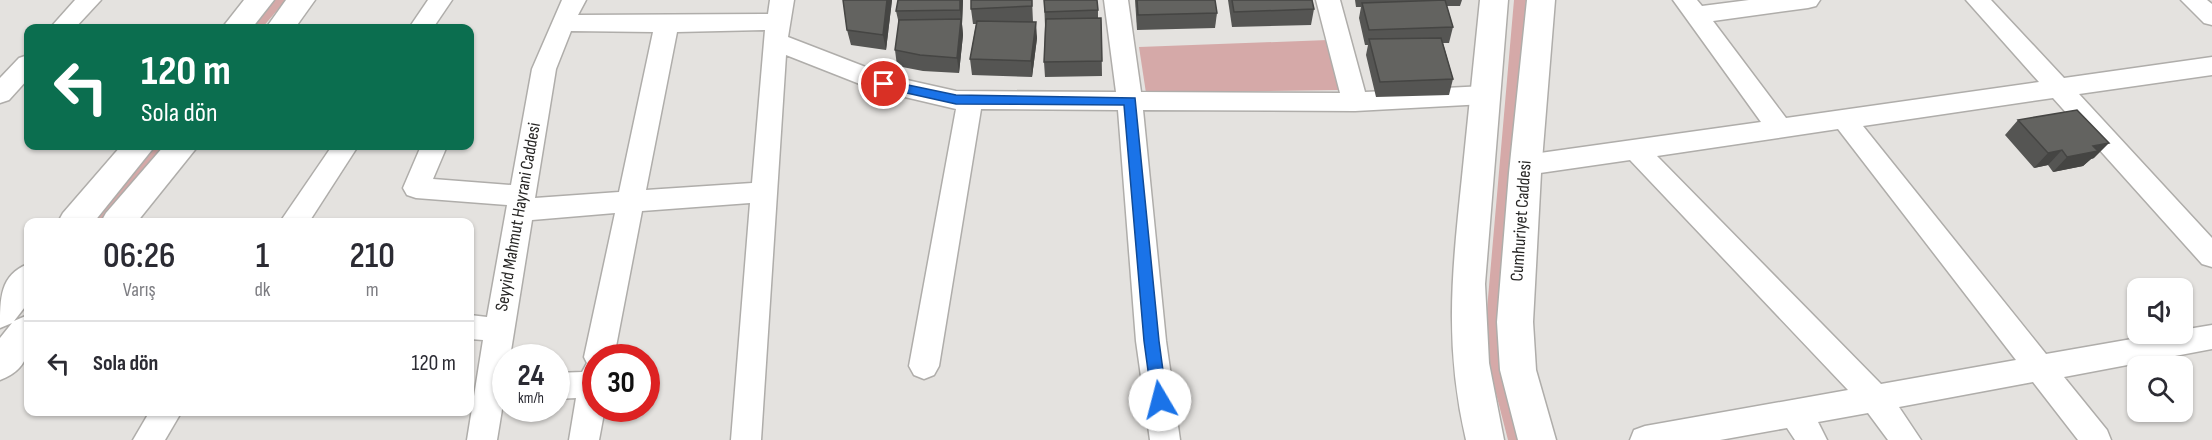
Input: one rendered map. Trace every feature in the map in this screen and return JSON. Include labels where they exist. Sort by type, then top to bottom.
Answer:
[{"type":"main road","points":[[239,24],[260,0]]},
{"type":"main road","points":[[282,24],[301,0]]},
{"type":"main road","points":[[1485,440],[1472,381],[1467,322],[1468,284],[1494,0]]},
{"type":"main road","name":"Cumhuriyet Caddesi","points":[[1537,440],[1518,370],[1516,347],[1517,275],[1525,163],[1541,0]]},
{"type":"main road","points":[[78,218],[136,150]]},
{"type":"main road","points":[[121,218],[179,150]]},
{"type":"main road","points":[[0,313],[24,283]]},
{"type":"main road","points":[[0,364],[24,335]]},
{"type":"street","points":[[66,24],[89,0]]},
{"type":"street","points":[[424,24],[440,0]]},
{"type":"street","points":[[1116,0],[1130,101],[1151,341],[1165,440]]},
{"type":"street","points":[[1328,0],[1355,102]]},
{"type":"street","points":[[1690,7],[1808,0]]},
{"type":"street","points":[[1978,0],[2212,256]]},
{"type":"street","points":[[2193,0],[2212,17]]},
{"type":"street","points":[[1690,7],[1780,129]]},
{"type":"street","points":[[569,11],[667,24],[778,21],[884,84],[956,100],[1355,102],[1485,95]]},
{"type":"street","name":"Seyyid Mahmut Hayrani Caddesi","points":[[499,344],[499,330],[544,69],[569,11]]},
{"type":"street","points":[[746,440],[778,21]]},
{"type":"street","points":[[601,344],[667,24]]},
{"type":"street","points":[[1525,163],[1636,150],[2212,66]]},
{"type":"street","points":[[3,87],[24,68]]},
{"type":"street","points":[[924,366],[970,100]]},
{"type":"street","points":[[1844,119],[2096,440]]},
{"type":"street","points":[[297,218],[342,150]]},
{"type":"street","points":[[432,150],[416,188],[522,203],[629,201],[764,192]]},
{"type":"street","points":[[1636,150],[1874,397],[1906,440]]},
{"type":"street","points":[[474,327],[499,330]]},
{"type":"street","points":[[1645,440],[2212,337]]},
{"type":"street","name":"Seyyid Mahmut Hayrani Caddesi","points":[[482,440],[492,409]]},
{"type":"street","points":[[1794,412],[1812,440]]},
{"type":"street","points":[[148,440],[164,416]]},
{"type":"street","points":[[584,440],[587,422]]},
{"type":"shaded area","points":[[273,0],[286,0],[265,24],[253,24]]},
{"type":"shaded area","points":[[1514,0],[1526,0],[1498,328],[1521,440],[1508,440],[1490,370],[1486,321]]},
{"type":"shaded area","points":[[1328,40],[1339,90],[1146,93],[1139,47]]},
{"type":"shaded area","points":[[148,150],[163,150],[105,218],[90,218]]},
{"type":"building","points":[[843,0],[887,0],[883,35],[847,30]]},
{"type":"building","points":[[898,0],[960,0],[960,10],[896,11]]},
{"type":"building","points":[[971,0],[1032,0],[1032,6],[971,9]]},
{"type":"building","points":[[1044,0],[1097,0],[1098,10],[1045,12]]},
{"type":"building","points":[[1137,0],[1215,0],[1217,13],[1138,15]]},
{"type":"building","points":[[1232,0],[1312,0],[1314,9],[1234,12]]},
{"type":"building","points":[[1445,0],[1453,27],[1369,30],[1362,3]]},
{"type":"building","points":[[1101,18],[1102,61],[1044,62],[1046,19]]},
{"type":"building","points":[[961,19],[957,58],[895,50],[899,20]]},
{"type":"building","points":[[977,21],[1036,22],[1031,61],[970,59]]},
{"type":"building","points":[[1441,38],[1453,79],[1380,82],[1369,39]]},
{"type":"building","points":[[2077,110],[2109,143],[2093,146],[2098,151],[2067,157],[2062,150],[2048,153],[2018,120]]},
{"type":"route","points":[[884,84],[956,100],[1130,101],[1151,341],[1160,400]]}]
